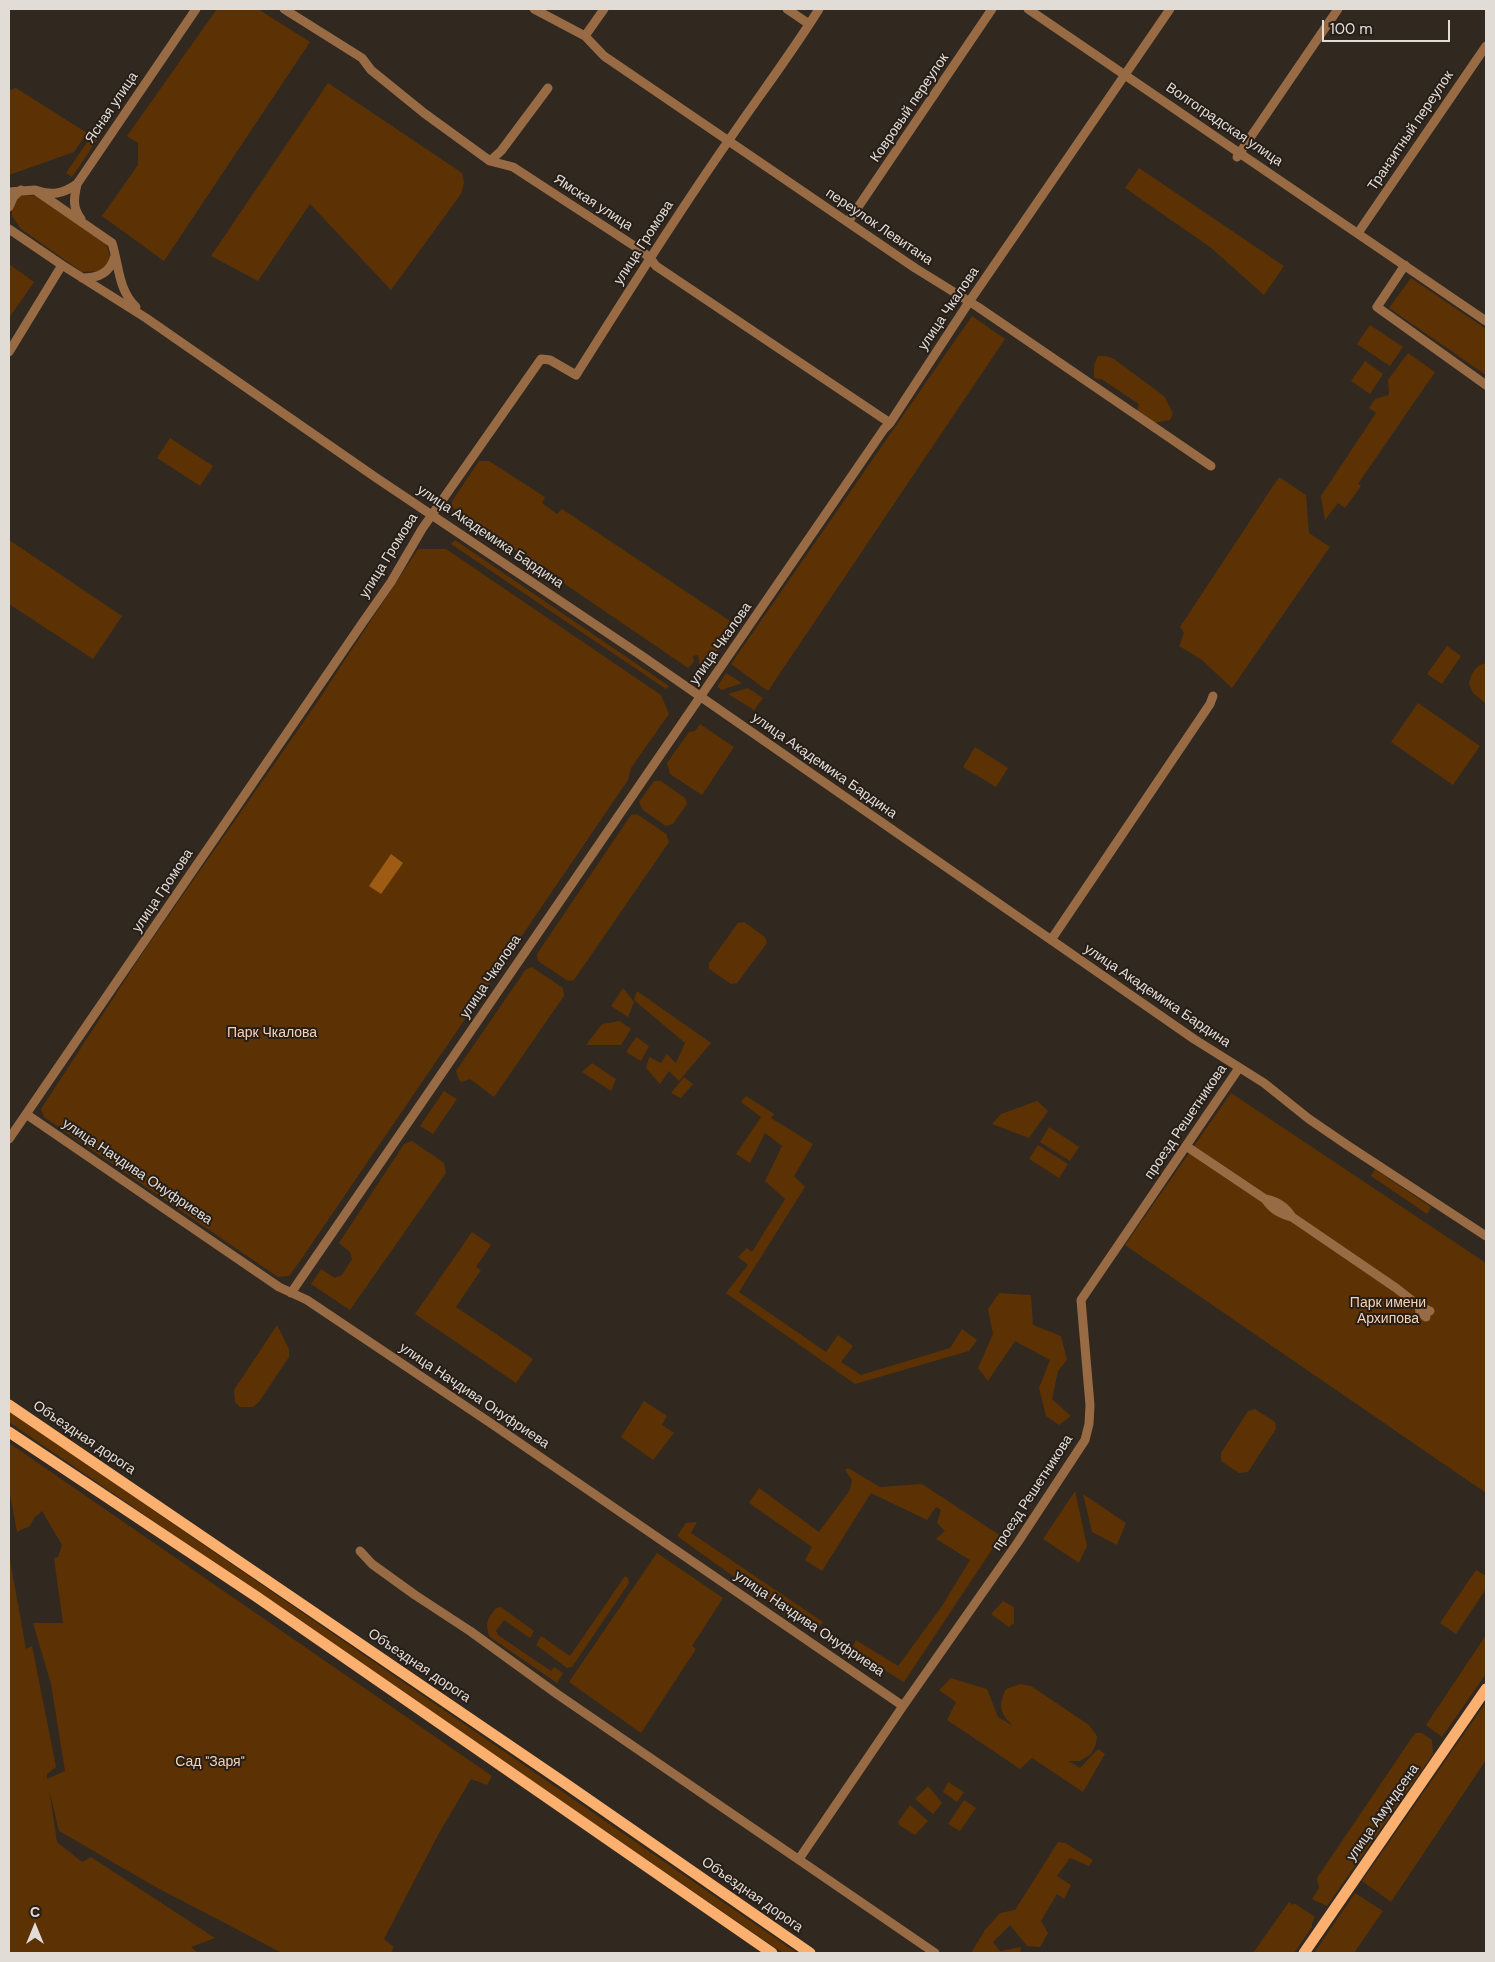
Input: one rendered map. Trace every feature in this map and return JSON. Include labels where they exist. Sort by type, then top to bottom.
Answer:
[{"type":"main road","name":"Объездная дорога","points":[[9,1405],[810,1953]]},
{"type":"main road","points":[[9,1432],[257,1597],[772,1953]]},
{"type":"main road","name":"улица Амундсена","points":[[1304,1953],[1486,1689]]},
{"type":"street","name":"Ясная улица","points":[[77,184],[196,9]]},
{"type":"street","name":"Ямская улица","points":[[284,9],[362,58],[372,70],[424,113],[490,161],[513,167],[650,258],[656,266],[890,423]]},
{"type":"street","name":"переулок Левитана","points":[[534,9],[586,36],[604,56],[1211,466]]},
{"type":"street","points":[[586,36],[604,9]]},
{"type":"street","points":[[787,9],[809,24]]},
{"type":"street","name":"улица Громова","points":[[9,1139],[385,590],[432,514],[454,486],[542,359],[550,360],[576,375],[650,258],[819,9]]},
{"type":"street","name":"Ковровый переулок","points":[[848,222],[992,9]]},
{"type":"street","name":"Волгоградская улица","points":[[1028,9],[1239,155],[1358,233],[1486,321]]},
{"type":"street","name":"улица Чкалова","points":[[292,1293],[884,429],[890,423],[969,302],[1126,76],[1170,9]]},
{"type":"street","points":[[1239,155],[1338,9]]},
{"type":"street","name":"Транзитный переулок","points":[[1358,233],[1486,46]]},
{"type":"street","points":[[490,161],[501,151],[548,88]]},
{"type":"street","points":[[9,192],[35,190],[50,195],[65,192],[77,184]]},
{"type":"street","points":[[77,184],[73,200],[74,207],[85,224]]},
{"type":"street","points":[[9,207],[14,196],[21,190]]},
{"type":"street","name":"улица Академика Бардина","points":[[35,190],[112,243],[126,296],[146,318]]},
{"type":"street","name":"улица Академика Бардина","points":[[9,220],[12,229],[17,234]]},
{"type":"street","name":"улица Академика Бардина","points":[[9,229],[146,318],[375,477],[700,697],[1194,1039],[1276,1091],[1347,1145],[1486,1236]]},
{"type":"street","points":[[82,278],[98,277],[106,273],[114,262],[115,256]]},
{"type":"street","points":[[9,352],[62,265]]},
{"type":"street","points":[[1405,265],[1377,307],[1486,385]]},
{"type":"street","points":[[1051,940],[1210,704],[1213,696]]},
{"type":"street","name":"проезд Решетникова","points":[[799,1859],[1018,1542],[1085,1440],[1089,1424],[1090,1405],[1081,1300],[1239,1068]]},
{"type":"street","name":"улица Начдива Онуфриева","points":[[26,1114],[279,1287],[307,1300],[492,1424],[903,1706]]},
{"type":"street","points":[[1186,1146],[1264,1199],[1271,1207],[1282,1214],[1292,1217],[1396,1288],[1418,1306],[1420,1312],[1428,1314]]},
{"type":"street","points":[[360,1551],[372,1564],[415,1595],[470,1631],[557,1694],[935,1953]]},
{"type":"green space","points":[[217,9],[258,9],[310,42],[164,261],[102,216],[138,165],[138,143],[127,136]]},
{"type":"green space","points":[[328,83],[462,173],[464,183],[461,194],[391,290],[310,204],[258,281],[211,256]]},
{"type":"green space","points":[[16,88],[87,133],[74,152],[9,175],[9,90]]},
{"type":"green space","points":[[94,132],[100,136],[72,177],[66,173]]},
{"type":"green space","points":[[1139,168],[1284,266],[1264,295],[1210,247],[1125,188]]},
{"type":"green space","points":[[21,195],[39,196],[106,244],[110,256],[109,263],[99,271],[82,272],[21,229],[12,216],[12,205]]},
{"type":"green space","points":[[9,264],[34,282],[9,318]]},
{"type":"green space","points":[[1411,278],[1486,329],[1486,375],[1389,308]]},
{"type":"green space","points":[[972,316],[1005,339],[768,691],[731,664]]},
{"type":"green space","points":[[1370,325],[1403,347],[1390,366],[1357,344]]},
{"type":"green space","points":[[1408,353],[1435,372],[1358,484],[1361,486],[1345,508],[1338,503],[1325,520],[1321,496],[1376,413],[1369,408],[1375,399],[1389,395],[1388,380]]},
{"type":"green space","points":[[1098,356],[1114,359],[1164,396],[1173,413],[1170,420],[1153,423],[1137,412],[1139,404],[1103,380],[1094,378],[1094,365]]},
{"type":"green space","points":[[1365,361],[1383,374],[1370,394],[1351,381]]},
{"type":"green space","points":[[170,438],[213,466],[200,486],[157,458]]},
{"type":"green space","points":[[479,461],[489,461],[545,497],[542,503],[557,514],[562,509],[730,621],[732,628],[701,675],[698,655],[693,656],[694,662],[688,668],[452,507],[452,501]]},
{"type":"green space","points":[[1279,477],[1306,495],[1309,533],[1330,547],[1232,688],[1202,660],[1179,646],[1184,633],[1180,627]]},
{"type":"green space","points":[[9,540],[122,616],[93,659],[9,604]]},
{"type":"green space","points":[[455,540],[669,686],[666,689],[451,544]]},
{"type":"green space","name":"Парк Чкалова","points":[[418,549],[446,549],[661,695],[669,714],[631,768],[628,780],[300,1261],[289,1276],[278,1277],[44,1117],[41,1109],[146,948],[314,707]]},
{"type":"green space","points":[[1447,646],[1461,656],[1442,684],[1427,674]]},
{"type":"green space","points":[[1486,663],[1486,704],[1473,693],[1469,684],[1474,670]]},
{"type":"green space","points":[[726,673],[742,683],[722,690],[717,687]]},
{"type":"green space","points":[[748,688],[763,698],[754,710],[728,694]]},
{"type":"green space","points":[[1418,703],[1480,746],[1453,785],[1391,742]]},
{"type":"green space","points":[[700,724],[734,747],[702,795],[670,774],[667,763],[689,732],[695,731]]},
{"type":"green space","points":[[975,747],[1008,768],[996,787],[963,767]]},
{"type":"green space","points":[[654,781],[661,781],[685,798],[687,804],[673,824],[666,826],[643,810],[639,802]]},
{"type":"green space","points":[[637,814],[666,834],[669,842],[574,980],[568,981],[538,961],[537,954],[631,815]]},
{"type":"green space","points":[[744,922],[765,937],[767,943],[737,983],[731,984],[709,969],[709,963],[738,923]]},
{"type":"green space","points":[[532,967],[563,988],[564,996],[494,1097],[470,1079],[462,1082],[459,1080],[456,1071],[526,969]]},
{"type":"green space","points":[[623,988],[634,1002],[628,1017],[611,1006]]},
{"type":"green space","points":[[637,991],[711,1043],[679,1081],[669,1071],[660,1084],[646,1068],[649,1057],[661,1063],[667,1054],[676,1063],[685,1043],[634,1000]]},
{"type":"green space","points":[[620,1021],[631,1029],[621,1045],[586,1045],[602,1024]]},
{"type":"green space","points":[[636,1037],[649,1046],[641,1061],[626,1052]]},
{"type":"green space","points":[[592,1063],[616,1079],[611,1091],[582,1072]]},
{"type":"green space","points":[[684,1077],[693,1084],[681,1098],[671,1093]]},
{"type":"green space","points":[[444,1091],[457,1099],[433,1134],[420,1126]]},
{"type":"green space","name":"Парк имени Архипова","points":[[1231,1093],[1486,1263],[1486,1493],[1125,1245]]},
{"type":"green space","points":[[746,1096],[774,1114],[771,1118],[813,1144],[794,1176],[805,1187],[739,1292],[826,1352],[838,1335],[853,1346],[841,1362],[861,1375],[950,1348],[962,1329],[977,1340],[969,1351],[855,1384],[726,1293],[748,1265],[738,1257],[747,1248],[752,1252],[785,1199],[765,1181],[782,1146],[765,1133],[750,1163],[736,1154],[761,1117],[741,1102]]},
{"type":"green space","points":[[1037,1101],[1048,1111],[1029,1138],[992,1124],[1001,1114]]},
{"type":"green space","points":[[1049,1127],[1079,1147],[1070,1161],[1040,1142]]},
{"type":"green space","points":[[412,1141],[444,1163],[446,1173],[350,1310],[311,1284],[321,1269],[335,1278],[342,1275],[352,1259],[350,1252],[339,1243],[404,1144]]},
{"type":"green space","points":[[1038,1145],[1068,1164],[1059,1178],[1029,1159]]},
{"type":"green space","points":[[1375,1169],[1431,1207],[1427,1214],[1371,1176]]},
{"type":"green space","points":[[472,1232],[491,1245],[476,1267],[481,1270],[456,1307],[533,1359],[516,1383],[415,1314]]},
{"type":"green space","points":[[999,1293],[1031,1295],[1033,1325],[1061,1336],[1067,1360],[1058,1371],[1052,1399],[1071,1416],[1059,1425],[1046,1416],[1039,1388],[1050,1360],[1015,1341],[988,1381],[978,1368],[993,1334],[988,1309]]},
{"type":"green space","points":[[277,1325],[289,1349],[289,1357],[259,1402],[253,1407],[240,1407],[235,1402],[234,1390]]},
{"type":"green space","points":[[644,1401],[667,1416],[662,1425],[674,1433],[653,1460],[621,1437]]},
{"type":"green space","points":[[1255,1409],[1275,1422],[1276,1429],[1248,1472],[1239,1473],[1221,1461],[1221,1453],[1248,1411]]},
{"type":"green space","points":[[9,1411],[797,1953],[783,1953],[9,1422]]},
{"type":"green space","name":"Сад \"Заря\"","points":[[9,1443],[492,1776],[487,1785],[471,1779],[438,1835],[384,1939],[394,1947],[391,1953],[282,1953],[154,1886],[59,1831],[49,1789],[57,1842],[82,1862],[91,1857],[215,1938],[191,1947],[198,1953],[9,1953],[9,1554],[26,1649],[32,1646],[56,1767],[47,1774],[47,1779],[65,1771],[51,1684],[33,1623],[63,1623],[54,1558],[58,1557],[62,1545],[42,1511],[34,1518],[30,1526],[17,1532],[9,1489]]},
{"type":"green space","points":[[848,1468],[880,1487],[922,1484],[1001,1536],[904,1682],[851,1650],[856,1640],[898,1666],[942,1606],[970,1560],[936,1539],[945,1531],[937,1523],[941,1510],[936,1507],[927,1520],[871,1493],[822,1571],[805,1560],[812,1547],[749,1503],[759,1488],[819,1532],[850,1490],[852,1480],[845,1470]]},
{"type":"green space","points":[[1075,1491],[1087,1546],[1079,1563],[1043,1539]]},
{"type":"green space","points":[[1083,1494],[1126,1523],[1117,1545],[1092,1532]]},
{"type":"green space","points":[[697,1522],[691,1533],[823,1622],[814,1634],[677,1536],[686,1523]]},
{"type":"green space","points":[[657,1553],[723,1598],[692,1646],[696,1649],[641,1733],[569,1682]]},
{"type":"green space","points":[[1476,1570],[1486,1576],[1486,1589],[1456,1634],[1440,1623]]},
{"type":"green space","points":[[625,1576],[628,1578],[629,1583],[572,1667],[567,1668],[536,1645],[541,1636],[570,1656]]},
{"type":"green space","points":[[1003,1601],[1014,1607],[1014,1623],[1009,1627],[991,1614]]},
{"type":"green space","points":[[501,1607],[534,1631],[530,1638],[504,1620],[496,1631],[498,1635],[551,1671],[554,1667],[563,1673],[557,1683],[490,1637],[487,1628],[488,1621],[496,1608]]},
{"type":"green space","points":[[1486,1635],[1486,1674],[1442,1737],[1426,1725]]},
{"type":"green space","points":[[951,1678],[987,1689],[998,1717],[1013,1726],[1003,1714],[1001,1705],[1006,1689],[1020,1684],[1031,1686],[1089,1725],[1097,1736],[1096,1744],[1091,1754],[1080,1761],[1069,1761],[1080,1768],[1098,1749],[1105,1754],[1083,1792],[1032,1758],[1020,1769],[947,1720],[956,1702],[939,1690]]},
{"type":"green space","points":[[1486,1702],[1486,1760],[1391,1902],[1362,1881]]},
{"type":"green space","points":[[1415,1733],[1422,1733],[1432,1740],[1433,1754],[1327,1906],[1312,1899],[1319,1888],[1317,1878]]},
{"type":"green space","points":[[948,1782],[964,1792],[957,1802],[943,1792]]},
{"type":"green space","points":[[928,1786],[942,1803],[933,1814],[915,1799]]},
{"type":"green space","points":[[964,1800],[976,1808],[960,1831],[948,1824]]},
{"type":"green space","points":[[910,1805],[928,1821],[915,1835],[899,1825],[898,1822]]},
{"type":"green space","points":[[1058,1842],[1065,1843],[1093,1860],[1089,1866],[1070,1858],[1057,1876],[1071,1885],[1064,1899],[1057,1894],[1041,1921],[1048,1933],[1040,1947],[1027,1946],[1010,1925],[993,1942],[1000,1951],[1021,1947],[1020,1953],[971,1953],[985,1930],[1000,1913],[1015,1910]]},
{"type":"green space","points":[[1355,1893],[1383,1911],[1354,1953],[1314,1953]]},
{"type":"green space","points":[[1289,1902],[1293,1905],[1294,1903],[1315,1917],[1312,1927],[1294,1953],[1253,1953]]},
{"type":"shaded area","points":[[391,854],[403,863],[381,894],[369,886]]}]
